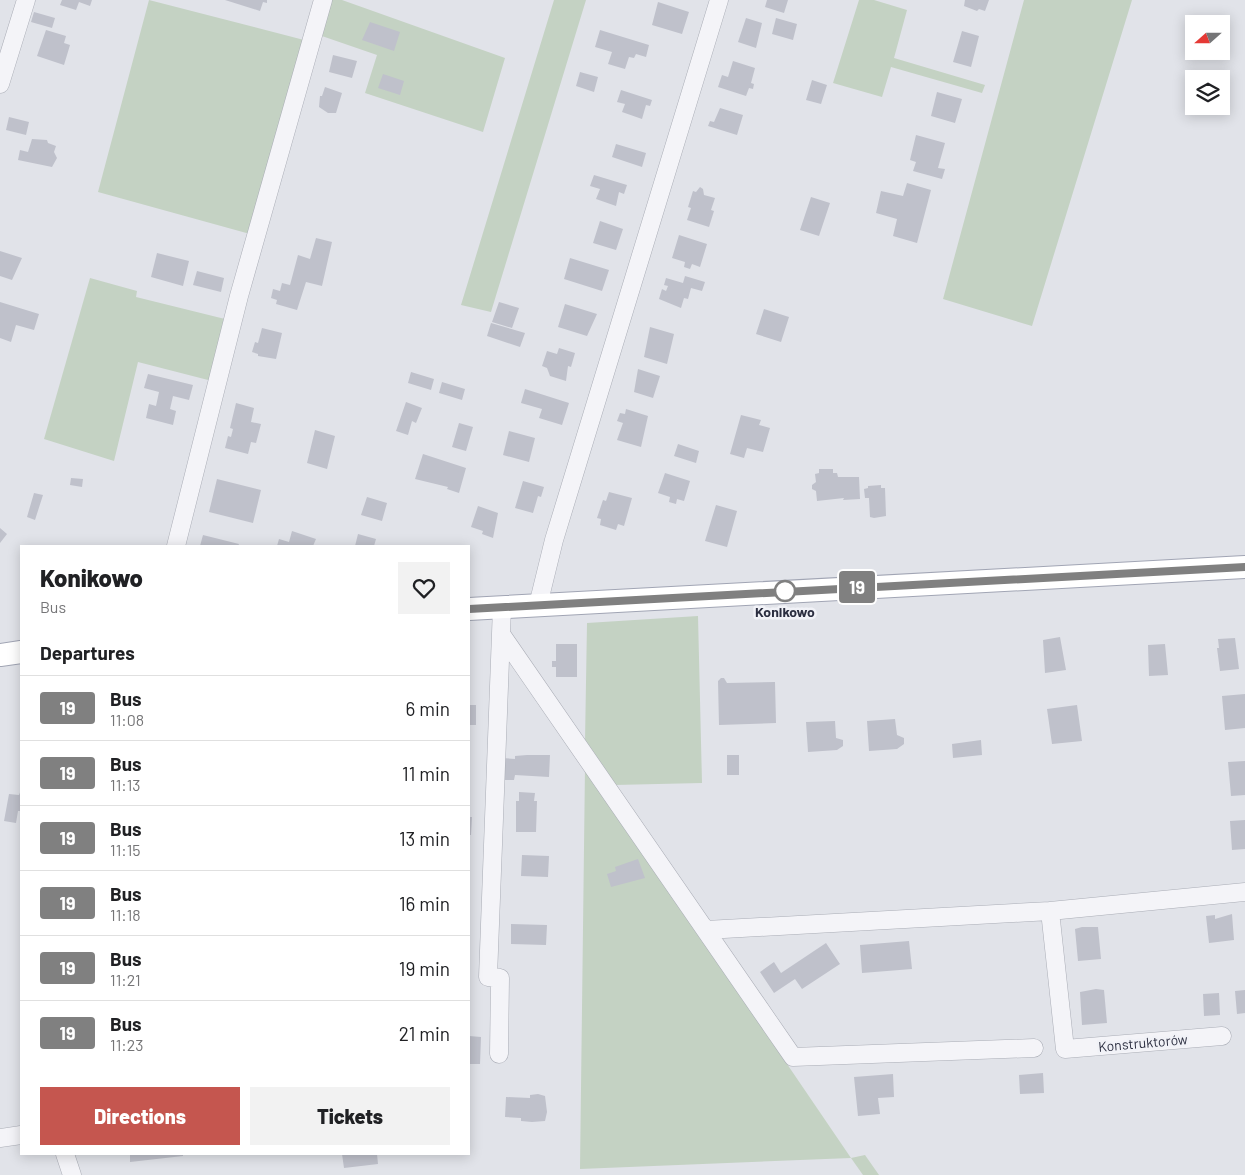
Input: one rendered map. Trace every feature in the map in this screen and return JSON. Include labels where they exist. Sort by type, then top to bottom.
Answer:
[{"type":"main road","points":[[470,609],[1245,566]]},
{"type":"main road","points":[[0,655],[20,652]]},
{"type":"street","points":[[0,84],[26,0]]},
{"type":"street","points":[[176,545],[239,296],[323,0]]},
{"type":"street","points":[[541,605],[540,597],[554,540],[719,0]]},
{"type":"street","points":[[499,1054],[500,978],[488,977],[502,607]]},
{"type":"street","points":[[501,634],[793,1056],[1034,1048]]},
{"type":"street","points":[[706,930],[1050,911],[1245,892]]},
{"type":"street","name":"Konstruktorów","points":[[1050,911],[1065,1049],[1222,1036]]},
{"type":"street","points":[[0,1138],[20,1135]]},
{"type":"street","points":[[65,1155],[72,1175]]},
{"type":"green space","points":[[149,0],[304,40],[250,234],[98,192]]},
{"type":"green space","points":[[329,0],[342,0],[505,58],[483,132],[365,93],[377,55],[319,35]]},
{"type":"green space","points":[[554,0],[586,0],[491,312],[461,305]]},
{"type":"green space","points":[[859,0],[874,0],[907,10],[894,58],[985,85],[982,93],[891,67],[882,97],[833,83]]},
{"type":"green space","points":[[1024,0],[1132,0],[1032,326],[943,299]]},
{"type":"green space","points":[[90,278],[137,291],[136,297],[229,320],[212,381],[138,362],[114,461],[44,439]]},
{"type":"green space","points":[[698,616],[702,783],[614,785],[585,742],[587,623]]},
{"type":"green space","points":[[585,767],[851,1158],[580,1169]]},
{"type":"green space","points":[[865,1155],[879,1175],[863,1175],[851,1158]]},
{"type":"building","points":[[62,0],[92,0],[90,6],[79,2],[76,10],[60,5]]},
{"type":"building","points":[[225,0],[267,0],[267,3],[263,2],[260,11]]},
{"type":"building","points":[[767,0],[788,0],[784,13],[765,7]]},
{"type":"building","points":[[965,0],[989,0],[985,11],[979,9],[977,11],[964,6]]},
{"type":"building","points":[[658,2],[689,12],[682,34],[652,25]]},
{"type":"building","points":[[34,12],[55,18],[52,28],[31,22]]},
{"type":"building","points":[[746,18],[762,23],[756,48],[738,42]]},
{"type":"building","points":[[776,18],[797,24],[793,40],[772,34]]},
{"type":"building","points":[[370,22],[400,32],[394,51],[362,40]]},
{"type":"building","points":[[46,30],[66,36],[64,43],[70,45],[64,65],[37,56]]},
{"type":"building","points":[[600,30],[649,45],[646,57],[636,54],[634,58],[629,57],[625,69],[608,64],[612,52],[595,47]]},
{"type":"building","points":[[962,31],[979,36],[971,67],[953,62]]},
{"type":"building","points":[[333,55],[357,61],[352,78],[329,72]]},
{"type":"building","points":[[733,61],[755,68],[751,83],[754,84],[753,89],[749,88],[746,96],[718,87],[722,75],[728,77]]},
{"type":"building","points":[[580,72],[598,77],[594,92],[576,86]]},
{"type":"building","points":[[383,74],[404,81],[400,95],[378,88]]},
{"type":"building","points":[[812,80],[827,85],[821,104],[806,100]]},
{"type":"building","points":[[325,87],[342,93],[336,113],[328,113],[319,107],[320,96],[322,96]]},
{"type":"building","points":[[621,90],[652,100],[650,106],[646,105],[642,119],[622,112],[625,104],[617,102]]},
{"type":"building","points":[[937,92],[962,99],[955,123],[931,116]]},
{"type":"building","points":[[720,108],[743,115],[737,135],[708,126],[710,121],[714,122]]},
{"type":"building","points":[[9,117],[29,122],[26,135],[6,130]]},
{"type":"building","points":[[916,135],[945,143],[938,168],[945,169],[942,179],[913,171],[916,162],[910,160]]},
{"type":"building","points":[[32,139],[47,140],[48,143],[56,146],[54,152],[57,158],[52,167],[18,160],[20,150],[28,152]]},
{"type":"building","points":[[616,144],[646,153],[642,167],[612,157]]},
{"type":"building","points":[[594,175],[627,185],[624,194],[619,192],[616,206],[596,199],[600,189],[590,186]]},
{"type":"building","points":[[907,183],[931,190],[917,243],[893,236],[897,219],[876,213],[881,191],[903,196]]},
{"type":"building","points":[[700,187],[703,189],[704,195],[715,198],[711,210],[714,211],[709,227],[687,220],[691,208],[688,207],[693,191],[696,192]]},
{"type":"building","points":[[811,197],[830,203],[819,236],[800,230]]},
{"type":"building","points":[[600,221],[623,229],[616,250],[593,243]]},
{"type":"building","points":[[679,235],[707,244],[700,267],[692,264],[690,269],[684,267],[685,262],[672,258]]},
{"type":"building","points":[[316,238],[332,242],[322,286],[306,282],[297,310],[276,304],[277,300],[271,298],[273,289],[280,291],[282,283],[290,285],[298,255],[310,259]]},
{"type":"building","points":[[0,251],[22,258],[12,280],[0,276]]},
{"type":"building","points":[[157,253],[189,261],[183,286],[151,277]]},
{"type":"building","points":[[570,258],[609,270],[602,291],[564,279]]},
{"type":"building","points":[[197,271],[224,278],[221,292],[193,285]]},
{"type":"building","points":[[685,276],[705,282],[702,291],[691,288],[688,299],[684,298],[681,308],[659,299],[662,289],[666,291],[668,286],[664,285],[666,278],[683,283]]},
{"type":"building","points":[[0,302],[39,314],[34,330],[16,325],[11,342],[0,338]]},
{"type":"building","points":[[499,302],[519,308],[512,328],[492,322]]},
{"type":"building","points":[[565,304],[597,314],[587,336],[558,327]]},
{"type":"building","points":[[764,309],[789,317],[781,342],[756,334]]},
{"type":"building","points":[[491,323],[525,333],[520,347],[487,336]]},
{"type":"building","points":[[650,327],[674,334],[667,364],[644,357]]},
{"type":"building","points":[[262,328],[282,333],[276,359],[258,356],[258,354],[252,352],[255,342],[258,343]]},
{"type":"building","points":[[559,348],[575,353],[571,367],[568,366],[566,381],[550,376],[547,368],[542,366],[547,351],[557,354]]},
{"type":"building","points":[[638,369],[660,376],[653,398],[634,392]]},
{"type":"building","points":[[411,372],[434,379],[431,390],[408,383]]},
{"type":"building","points":[[148,374],[193,385],[189,400],[173,396],[170,409],[176,411],[173,425],[146,418],[149,404],[156,406],[159,392],[144,388]]},
{"type":"building","points":[[442,382],[465,389],[462,400],[439,393]]},
{"type":"building","points":[[525,389],[569,403],[562,425],[539,418],[542,409],[521,403]]},
{"type":"building","points":[[406,402],[422,408],[416,423],[412,421],[408,435],[396,431]]},
{"type":"building","points":[[236,403],[254,408],[251,422],[261,424],[256,443],[251,442],[248,454],[225,448],[228,436],[231,437],[233,429],[230,428]]},
{"type":"building","points":[[626,409],[648,416],[641,447],[617,440],[623,423],[617,421],[620,413],[625,414]]},
{"type":"building","points":[[741,415],[761,420],[759,425],[770,428],[763,452],[747,448],[744,458],[730,454]]},
{"type":"building","points":[[459,423],[473,427],[466,451],[452,447]]},
{"type":"building","points":[[315,430],[335,436],[327,469],[307,463]]},
{"type":"building","points":[[509,431],[535,438],[529,462],[503,455]]},
{"type":"building","points":[[678,444],[699,451],[696,463],[674,456]]},
{"type":"building","points":[[423,454],[466,468],[459,493],[447,489],[448,487],[415,479]]},
{"type":"building","points":[[819,469],[833,469],[833,473],[837,473],[838,477],[859,477],[860,499],[843,500],[844,498],[817,501],[816,491],[812,489],[812,485],[816,482],[815,474],[819,473]]},
{"type":"building","points":[[665,473],[690,481],[684,501],[677,499],[676,504],[669,502],[670,497],[658,493]]},
{"type":"building","points":[[71,478],[83,479],[82,487],[70,485]]},
{"type":"building","points":[[217,479],[261,490],[253,523],[209,512]]},
{"type":"building","points":[[523,481],[544,487],[541,497],[538,496],[533,513],[515,508]]},
{"type":"building","points":[[881,485],[881,488],[885,488],[886,516],[870,517],[869,498],[865,498],[864,489],[868,488],[868,486]]},
{"type":"building","points":[[609,492],[632,498],[624,526],[618,524],[616,530],[600,525],[601,519],[597,518],[603,500],[606,501]]},
{"type":"building","points":[[34,493],[43,495],[35,520],[27,517]]},
{"type":"building","points":[[367,497],[387,503],[382,521],[361,515]]},
{"type":"building","points":[[716,505],[737,511],[727,547],[705,541]]},
{"type":"building","points":[[478,506],[498,513],[493,538],[482,534],[483,531],[471,527]]},
{"type":"building","points":[[0,528],[7,534],[0,543]]},
{"type":"building","points":[[292,531],[316,539],[313,545],[277,545],[279,539],[289,542]]},
{"type":"building","points":[[358,534],[376,539],[374,545],[355,545]]},
{"type":"building","points":[[203,535],[239,544],[238,545],[200,545]]},
{"type":"building","points":[[1060,637],[1066,670],[1045,673],[1043,640]]},
{"type":"building","points":[[1235,638],[1239,669],[1220,671],[1217,648],[1219,648],[1218,639]]},
{"type":"building","points":[[556,644],[577,644],[577,677],[556,677],[556,667],[552,667],[552,661],[556,661]]},
{"type":"building","points":[[1165,644],[1168,675],[1149,676],[1148,645]]},
{"type":"building","points":[[724,678],[727,683],[775,682],[776,723],[719,725],[718,681]]},
{"type":"building","points":[[1245,694],[1245,728],[1225,730],[1222,696]]},
{"type":"building","points":[[470,705],[476,705],[476,725],[470,725]]},
{"type":"building","points":[[1077,705],[1082,741],[1052,744],[1047,709]]},
{"type":"building","points":[[895,719],[897,735],[904,738],[904,744],[897,749],[869,751],[867,721]]},
{"type":"building","points":[[835,721],[836,738],[843,740],[843,746],[837,750],[808,752],[806,722]]},
{"type":"building","points":[[981,740],[982,755],[953,758],[952,744]]},
{"type":"building","points":[[550,755],[549,777],[515,775],[514,780],[501,780],[502,758],[515,759],[515,756]]},
{"type":"building","points":[[727,755],[739,755],[739,775],[727,775]]},
{"type":"building","points":[[1245,761],[1245,795],[1231,796],[1228,762]]},
{"type":"building","points":[[20,792],[20,811],[18,811],[16,823],[4,821],[9,794],[19,795]]},
{"type":"building","points":[[519,792],[535,793],[534,801],[537,801],[536,832],[516,832],[516,801],[519,801]]},
{"type":"building","points":[[470,817],[472,817],[471,835]]},
{"type":"building","points":[[1245,820],[1245,849],[1232,850],[1230,821]]},
{"type":"building","points":[[522,855],[549,856],[548,877],[521,876]]},
{"type":"building","points":[[638,859],[645,878],[611,887],[607,874],[616,871],[615,867]]},
{"type":"building","points":[[1232,914],[1234,940],[1209,943],[1206,916],[1215,915],[1215,919]]},
{"type":"building","points":[[511,924],[547,925],[546,945],[511,944]]},
{"type":"building","points":[[1098,927],[1101,959],[1078,961],[1075,929]]},
{"type":"building","points":[[909,941],[912,969],[862,973],[860,945]]},
{"type":"building","points":[[826,943],[840,964],[802,989],[795,979],[774,993],[760,972],[774,962],[781,973]]},
{"type":"building","points":[[1096,989],[1104,990],[1107,1023],[1082,1025],[1080,992]]},
{"type":"building","points":[[1245,990],[1245,1013],[1237,1014],[1235,991]]},
{"type":"building","points":[[1219,993],[1220,1015],[1204,1016],[1203,994]]},
{"type":"building","points":[[470,1036],[481,1037],[480,1064],[470,1064]]},
{"type":"building","points":[[1043,1073],[1044,1093],[1020,1094],[1019,1075]]},
{"type":"building","points":[[893,1074],[894,1097],[878,1098],[880,1114],[858,1116],[854,1077]]},
{"type":"building","points":[[538,1094],[545,1096],[547,1112],[545,1121],[521,1121],[521,1118],[505,1117],[506,1097],[530,1098],[530,1095]]},
{"type":"building","points":[[130,1155],[183,1155],[183,1156],[130,1162]]},
{"type":"building","points":[[342,1155],[377,1155],[378,1164],[344,1168]]},
{"type":"bus line","name":"19","points":[[470,609],[1245,567]]},
{"type":"place","name":"Konikowo","points":[[785,591]]}]
